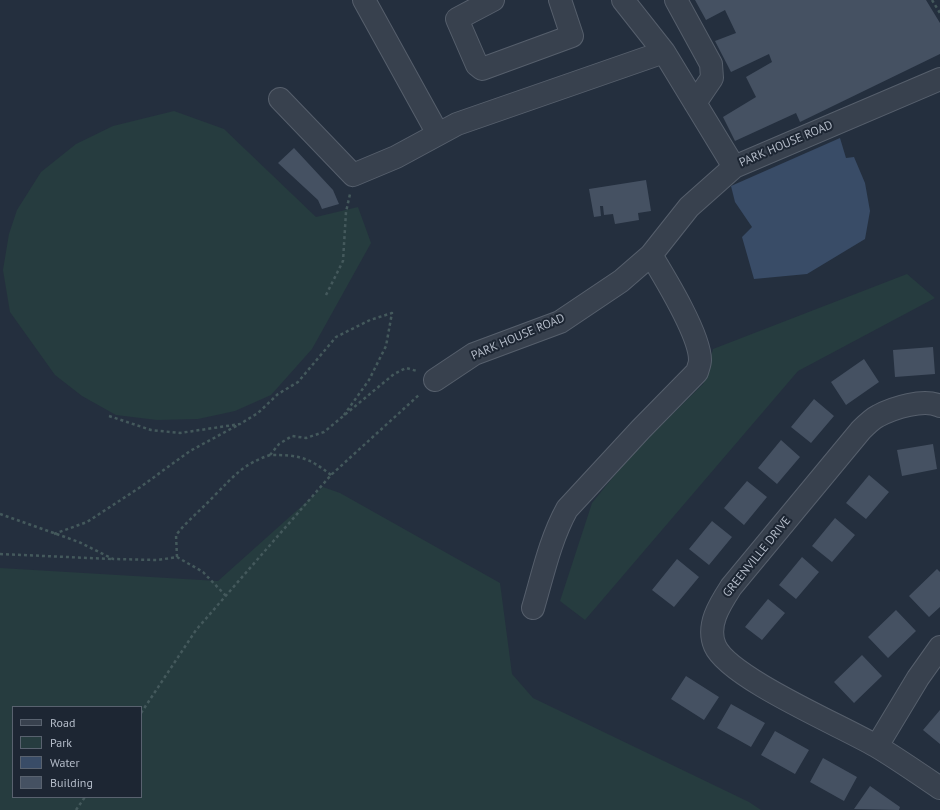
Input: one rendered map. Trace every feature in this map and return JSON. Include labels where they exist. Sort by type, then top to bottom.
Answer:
[{"type":"street","points":[[364,0],[438,134]]},
{"type":"street","points":[[493,0],[457,19],[477,65],[482,69],[572,36],[560,0]]},
{"type":"street","points":[[623,0],[664,52],[734,167]]},
{"type":"street","points":[[676,0],[711,64],[712,78],[695,103]]},
{"type":"street","points":[[280,98],[354,175],[396,157],[457,124],[664,52]]},
{"type":"street","name":"PARK HOUSE ROAD","points":[[435,380],[474,354],[560,322],[622,281],[651,255],[689,207],[734,167],[940,79]]},
{"type":"street","points":[[533,608],[551,545],[559,524],[567,509],[641,429],[697,372],[700,363],[700,355],[693,334],[667,281],[651,255]]},
{"type":"street","name":"GREENVILLE DRIVE","points":[[940,406],[915,404],[897,408],[877,416],[861,430],[731,587],[715,616],[712,631],[715,645],[722,657],[768,690],[877,746],[940,788]]},
{"type":"street","points":[[877,746],[918,678],[940,647]]},
{"type":"path","points":[[932,0],[940,13]]},
{"type":"path","points":[[326,295],[344,261],[346,212],[354,175]]},
{"type":"path","points":[[54,534],[86,522],[139,488],[190,451],[258,413],[278,394],[298,382],[336,337],[370,320],[392,313],[386,346],[369,380],[341,418]]},
{"type":"path","points":[[142,711],[196,630],[227,598],[332,475],[435,380],[418,371],[406,368],[394,374],[324,432],[306,438],[292,436],[279,444],[270,455]]},
{"type":"path","points":[[109,416],[151,430],[180,433],[240,424]]},
{"type":"path","points":[[177,557],[176,535],[189,519],[215,495],[234,474],[256,460],[270,455],[293,455],[315,462],[332,475]]},
{"type":"path","points":[[0,514],[79,542],[113,559]]},
{"type":"path","points":[[0,554],[158,560],[177,557],[203,572],[227,598]]},
{"type":"path","points":[[76,810],[84,798]]},
{"type":"green space","points":[[174,111],[224,129],[316,217],[358,207],[371,243],[312,349],[271,395],[235,411],[198,419],[157,420],[116,415],[82,396],[55,375],[10,312],[3,270],[9,234],[17,210],[41,172],[76,144],[113,126]]},
{"type":"green space","points":[[907,274],[935,298],[798,371],[585,620],[560,601],[592,503],[631,455],[703,384],[713,349]]},
{"type":"green space","points":[[323,487],[340,493],[500,583],[512,674],[533,698],[749,802],[761,810],[0,810],[0,568],[218,581]]},
{"type":"water","points":[[840,138],[846,158],[854,157],[865,183],[870,211],[865,239],[807,274],[754,279],[742,237],[752,227],[735,202],[731,186]]},
{"type":"building","points":[[695,0],[926,0],[940,23],[940,54],[800,122],[796,113],[735,141],[723,117],[756,97],[746,77],[772,62],[769,54],[731,72],[715,41],[736,33],[725,10],[706,20]]},
{"type":"building","points":[[294,148],[333,190],[339,204],[322,209],[318,200],[278,163]]},
{"type":"building","points":[[646,180],[651,211],[638,213],[639,220],[615,224],[613,214],[604,215],[603,206],[600,206],[601,216],[594,217],[589,189]]},
{"type":"building","points":[[933,347],[935,374],[895,377],[893,350]]},
{"type":"building","points":[[864,359],[879,382],[846,405],[831,382]]},
{"type":"building","points":[[814,399],[834,416],[811,443],[791,427]]},
{"type":"building","points":[[781,440],[800,457],[777,484],[758,468]]},
{"type":"building","points":[[933,444],[937,469],[902,476],[897,450]]},
{"type":"building","points":[[869,475],[889,492],[866,519],[846,503]]},
{"type":"building","points":[[747,481],[767,497],[744,525],[724,508]]},
{"type":"building","points":[[835,518],[855,535],[832,562],[812,546]]},
{"type":"building","points":[[712,521],[732,537],[709,565],[689,549]]},
{"type":"building","points":[[802,557],[819,572],[796,599],[779,585]]},
{"type":"building","points":[[677,559],[699,577],[674,607],[652,590]]},
{"type":"building","points":[[937,569],[940,572],[940,607],[929,617],[909,596]]},
{"type":"building","points":[[768,599],[785,613],[762,640],[745,627]]},
{"type":"building","points":[[896,610],[916,631],[888,658],[868,637]]},
{"type":"building","points":[[862,655],[882,676],[854,703],[834,682]]},
{"type":"building","points":[[686,676],[719,697],[704,720],[671,699]]},
{"type":"building","points":[[731,704],[765,723],[751,747],[717,728]]},
{"type":"building","points":[[940,710],[940,744],[923,730]]},
{"type":"building","points":[[775,731],[809,750],[795,774],[761,755]]},
{"type":"building","points":[[823,758],[857,777],[844,801],[810,782]]},
{"type":"building","points":[[870,786],[900,807],[899,810],[854,809]]}]
